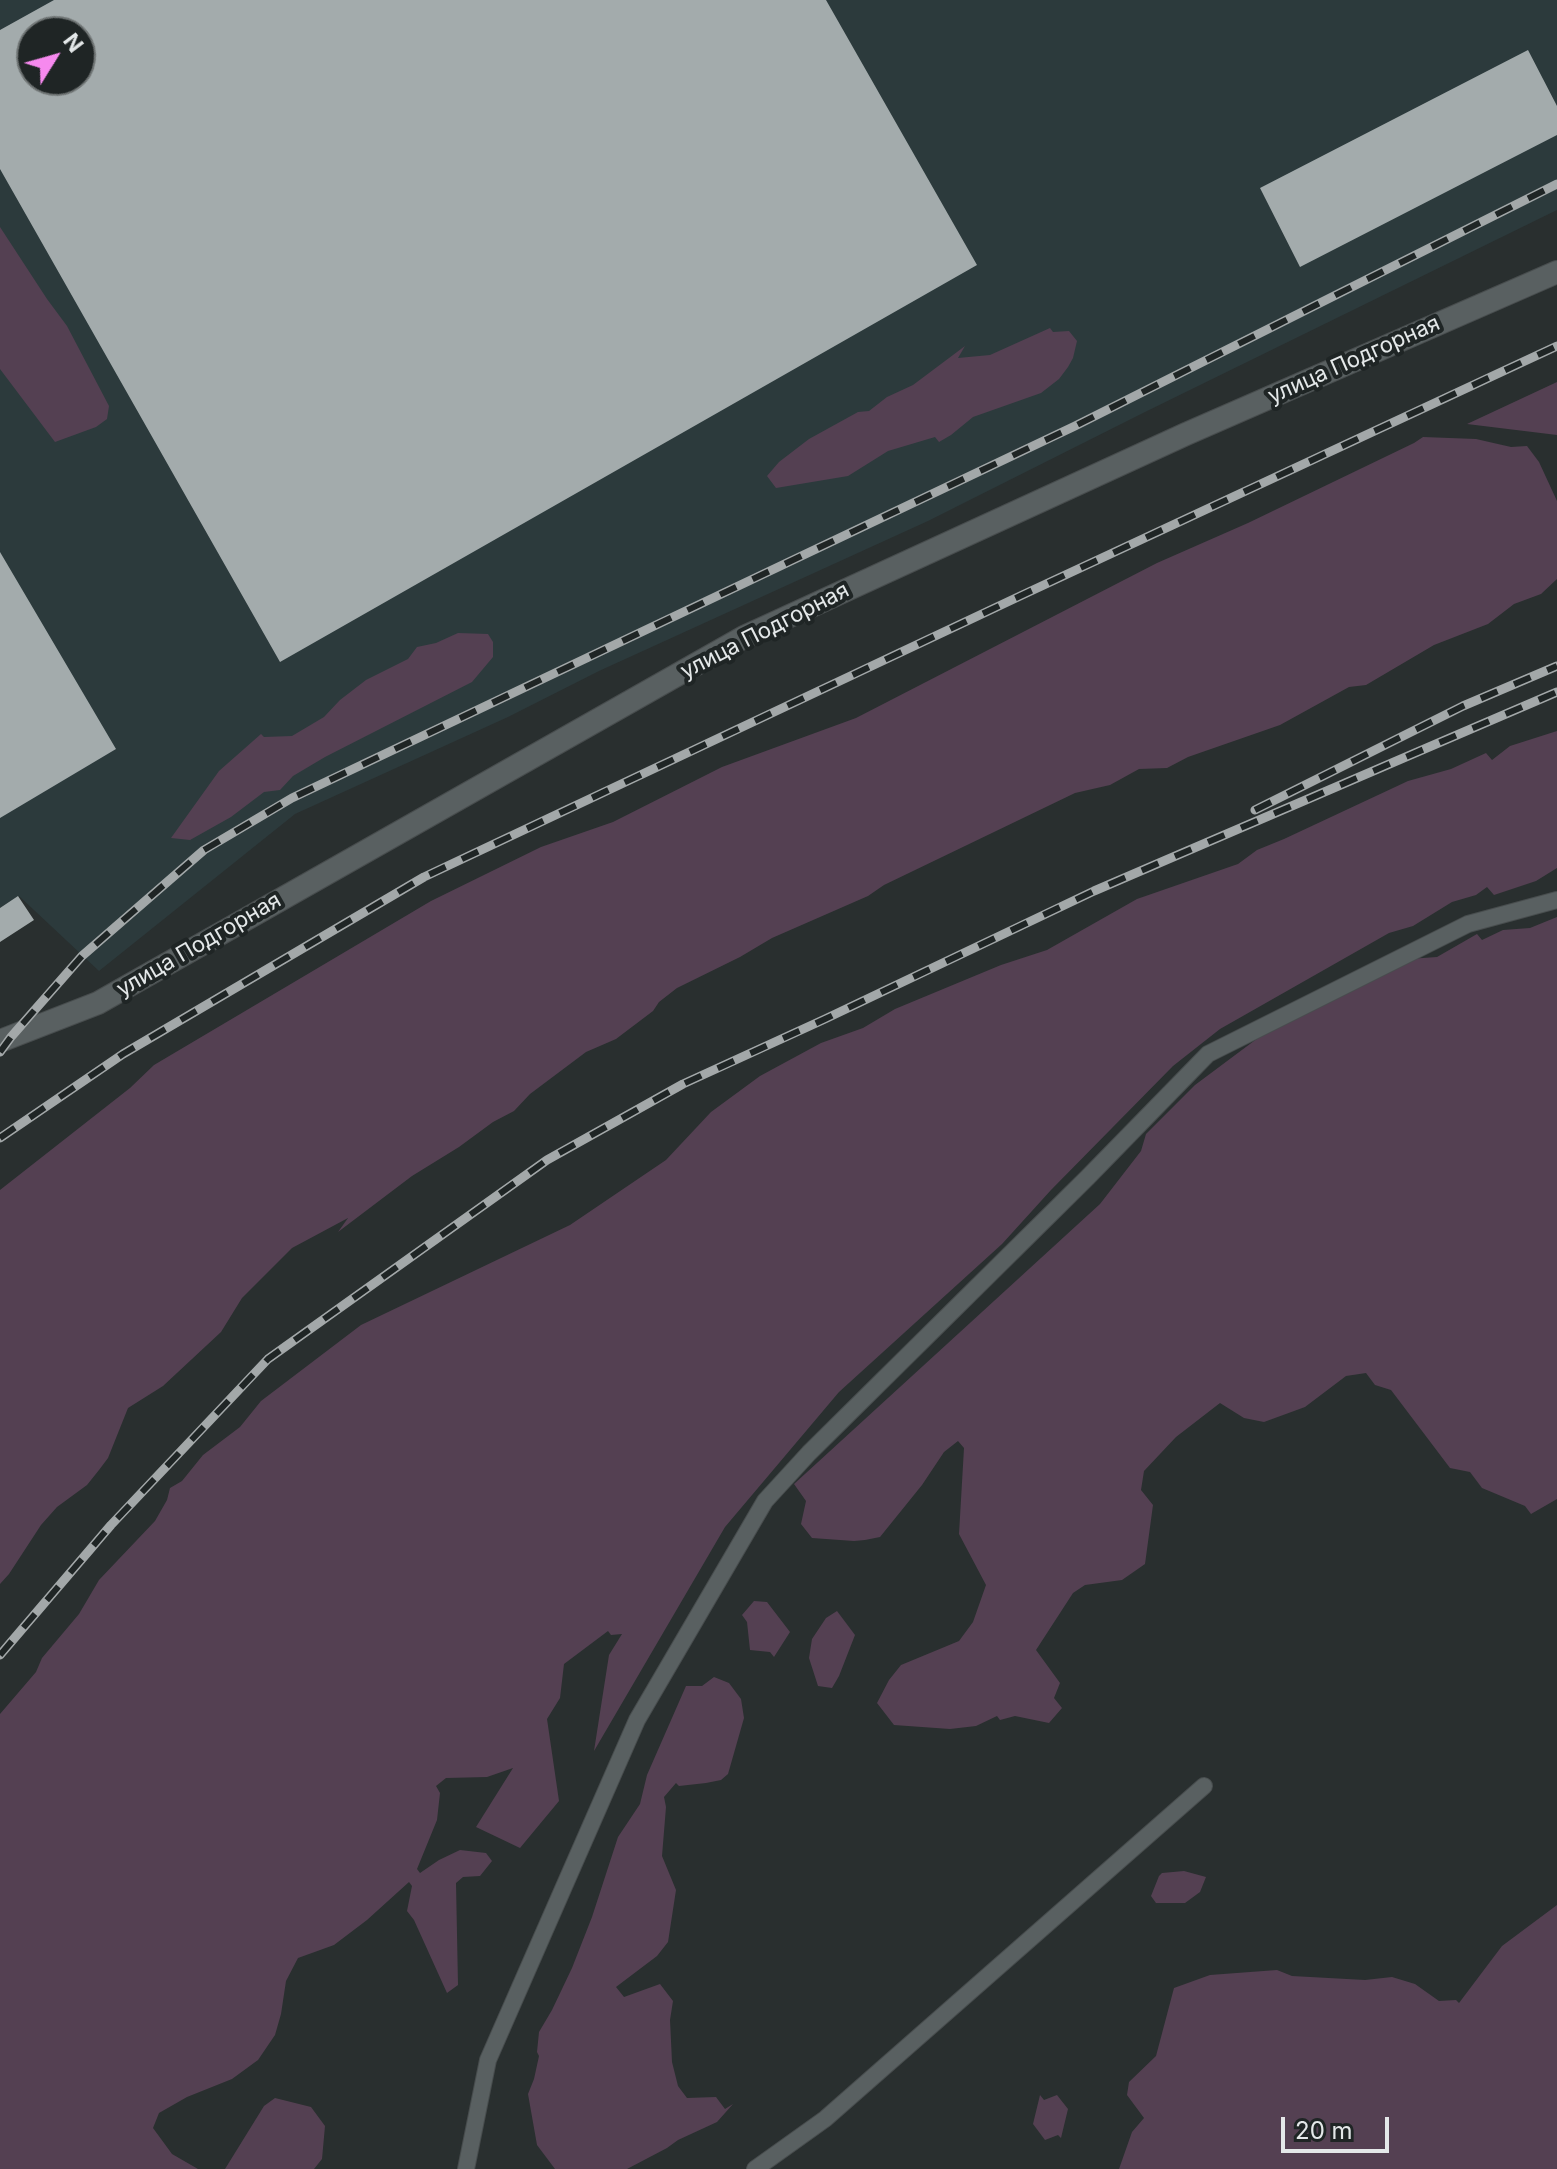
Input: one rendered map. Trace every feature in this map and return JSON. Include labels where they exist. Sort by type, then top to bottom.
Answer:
[{"type":"main road","name":"улица Подгорная","points":[[0,1041],[98,1003],[744,637],[1186,434],[1557,272]]},
{"type":"lane","points":[[466,2169],[488,2060],[637,1720],[765,1501],[809,1453],[1208,1054],[1468,924],[1557,900]]},
{"type":"lane","points":[[755,2169],[825,2119],[1204,1786]]},
{"type":"shaded area","points":[[0,0],[1557,0],[1557,210],[928,521],[295,814],[99,971],[19,896],[0,908]]},
{"type":"shaded area","points":[[0,227],[67,326],[109,406],[107,419],[96,427],[55,442],[0,369]]},
{"type":"shaded area","points":[[1050,328],[1053,332],[1069,331],[1077,341],[1068,367],[1059,379],[1041,393],[973,417],[939,442],[935,437],[888,451],[848,476],[776,488],[767,476],[779,462],[809,439],[858,412],[869,411],[887,397],[913,385],[965,346],[958,358],[990,355]]},
{"type":"shaded area","points":[[1557,382],[1557,435],[1467,424]]},
{"type":"shaded area","points":[[1423,437],[1476,439],[1511,447],[1527,446],[1539,462],[1557,501],[1557,579],[1541,594],[1514,604],[1488,624],[1434,645],[1366,685],[1349,687],[1280,725],[1188,757],[1167,768],[1139,769],[1110,785],[1075,793],[884,885],[868,896],[772,938],[677,988],[616,1039],[586,1052],[530,1094],[514,1111],[412,1176],[338,1232],[348,1218],[292,1248],[242,1298],[221,1332],[163,1386],[128,1408],[108,1458],[87,1485],[57,1507],[41,1525],[0,1584],[0,1190],[130,1088],[154,1065],[431,901],[541,847],[613,822],[722,767],[856,718],[1157,563],[1248,523]]},
{"type":"shaded area","points":[[458,633],[488,634],[493,642],[493,657],[472,682],[325,757],[293,776],[280,790],[264,792],[231,817],[190,840],[171,838],[219,771],[261,734],[264,737],[292,736],[324,717],[366,680],[408,659],[417,647]]},
{"type":"shaded area","points":[[1557,731],[1557,868],[1536,881],[1494,895],[1487,887],[1476,895],[1452,902],[1413,926],[1389,933],[1220,1029],[1173,1066],[1002,1244],[839,1392],[725,1527],[594,1751],[609,1655],[622,1634],[611,1635],[608,1631],[564,1664],[560,1698],[547,1719],[559,1801],[520,1848],[476,1827],[513,1768],[487,1777],[446,1778],[436,1786],[440,1793],[437,1820],[417,1869],[420,1873],[460,1850],[486,1853],[492,1861],[480,1876],[463,1877],[456,1883],[458,1985],[447,1993],[407,1911],[412,1886],[409,1882],[334,1945],[298,1958],[286,1981],[275,2035],[258,2060],[232,2079],[187,2097],[159,2113],[153,2128],[172,2154],[198,2169],[0,2169],[0,1714],[79,1614],[99,1580],[155,1521],[170,1488],[182,1481],[203,1455],[240,1427],[261,1401],[361,1325],[570,1225],[666,1160],[711,1112],[760,1076],[821,1043],[863,1028],[895,1009],[1001,965],[1047,950],[1137,899],[1238,864],[1257,850],[1408,781],[1451,769],[1486,753],[1492,760],[1510,746]]},
{"type":"shaded area","points":[[1557,917],[1557,1499],[1531,1514],[1525,1506],[1482,1488],[1470,1472],[1450,1468],[1391,1390],[1375,1385],[1366,1373],[1346,1376],[1305,1407],[1264,1422],[1244,1418],[1220,1403],[1176,1437],[1144,1471],[1141,1490],[1153,1505],[1145,1564],[1122,1580],[1085,1585],[1073,1593],[1036,1650],[1060,1683],[1054,1698],[1062,1708],[1049,1723],[1015,1716],[1000,1720],[997,1716],[976,1726],[950,1729],[894,1725],[877,1703],[889,1680],[901,1665],[959,1641],[973,1622],[986,1585],[959,1534],[964,1448],[958,1441],[944,1452],[880,1537],[854,1541],[812,1538],[801,1524],[806,1501],[794,1484],[1100,1204],[1141,1151],[1146,1134],[1195,1085],[1266,1032],[1409,959],[1437,957],[1477,934],[1482,940],[1503,930],[1530,928]]},
{"type":"shaded area","points":[[754,1601],[767,1602],[790,1632],[774,1657],[770,1652],[750,1650],[747,1622],[742,1615]]},
{"type":"shaded area","points":[[837,1611],[855,1635],[832,1688],[818,1686],[809,1658],[812,1639],[826,1618]]},
{"type":"shaded area","points":[[714,1677],[729,1683],[741,1699],[744,1718],[728,1774],[721,1780],[706,1783],[679,1786],[676,1783],[664,1797],[662,1856],[676,1890],[668,1942],[657,1956],[616,1987],[624,1997],[660,1984],[673,2001],[670,2020],[672,2062],[678,2086],[687,2098],[716,2097],[725,2109],[733,2104],[717,2122],[627,2169],[555,2169],[537,2145],[528,2094],[539,2056],[539,2032],[572,1968],[618,1837],[640,1804],[647,1775],[686,1686],[702,1686]]},
{"type":"shaded area","points":[[1184,1871],[1206,1877],[1200,1892],[1185,1903],[1156,1903],[1151,1896],[1159,1876]]},
{"type":"shaded area","points":[[1557,1905],[1557,2169],[1119,2169],[1132,2132],[1144,2118],[1127,2095],[1129,2082],[1156,2056],[1174,1988],[1210,1975],[1277,1970],[1292,1976],[1365,1980],[1392,1977],[1415,1984],[1439,2001],[1456,2000],[1459,2003],[1502,1946]]},
{"type":"shaded area","points":[[1040,2095],[1044,2100],[1057,2095],[1068,2109],[1061,2138],[1058,2135],[1045,2140],[1033,2124]]},
{"type":"shaded area","points":[[275,2098],[311,2107],[325,2126],[322,2159],[314,2169],[225,2169],[264,2106]]},
{"type":"building","points":[[54,0],[826,0],[977,265],[280,662],[0,169],[0,30],[16,21],[16,96],[96,96],[96,16],[25,16]]},
{"type":"building","points":[[1528,50],[1557,106],[1557,135],[1300,267],[1260,188]]},
{"type":"building","points":[[0,552],[116,749],[0,818]]},
{"type":"building","points":[[18,896],[34,920],[0,942],[0,908]]},
{"type":"railway","points":[[0,1052],[82,956],[204,850],[292,798],[1075,426],[1557,184]]},
{"type":"railway","points":[[0,1138],[123,1054],[424,877],[1557,346]]},
{"type":"railway","points":[[1255,810],[1463,706],[1557,666]]},
{"type":"railway","points":[[0,1655],[111,1525],[268,1359],[547,1160],[683,1084],[1094,891],[1557,692]]}]
